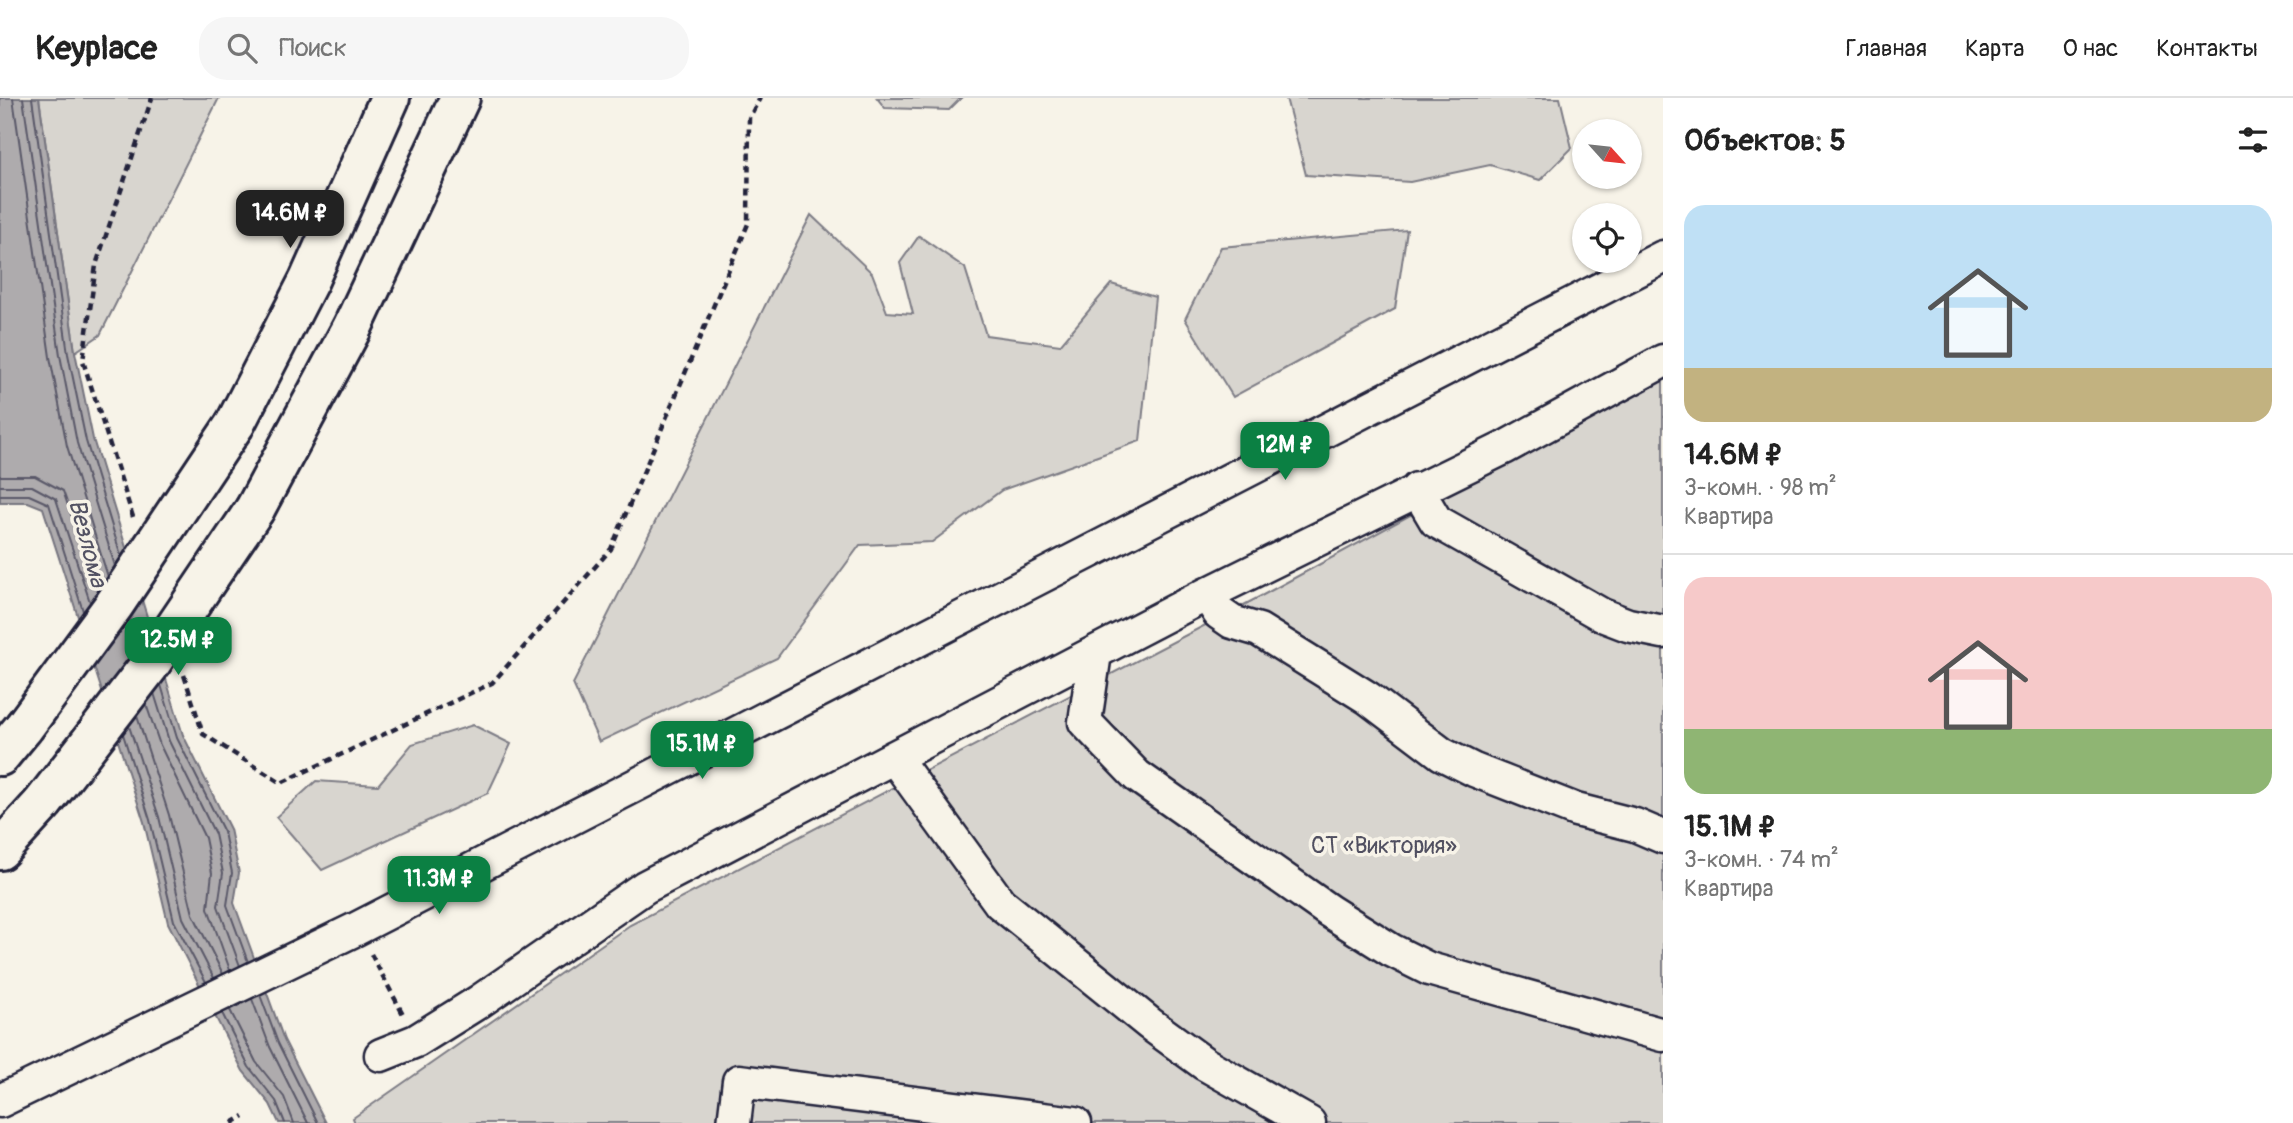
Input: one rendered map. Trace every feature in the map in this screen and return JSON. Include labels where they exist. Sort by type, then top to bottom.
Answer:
[{"type":"main road","points":[[0,756],[114,605],[235,424],[309,280],[390,98]]},
{"type":"main road","points":[[0,850],[43,803],[149,666],[255,509],[352,328],[460,98]]},
{"type":"street","points":[[0,1101],[356,929],[1663,257]]},
{"type":"street","points":[[381,1055],[416,1041],[480,1001],[645,887],[1207,594],[1504,448],[1663,361]]},
{"type":"street","points":[[1417,489],[1436,521],[1602,615],[1628,625],[1663,632]]},
{"type":"street","points":[[1207,594],[1219,613],[1232,622],[1259,630],[1368,698],[1442,754],[1474,770],[1576,810],[1635,825],[1663,837]]},
{"type":"street","points":[[1095,653],[1085,722],[1137,776],[1329,911],[1391,950],[1429,969],[1663,1035]]},
{"type":"street","points":[[894,757],[1000,903],[1150,1024],[1205,1064],[1309,1123]]},
{"type":"street","points":[[734,1123],[739,1081],[1075,1123]]},
{"type":"path","points":[[134,521],[83,361],[96,265],[152,98]]},
{"type":"path","points":[[181,667],[203,734],[281,783],[492,683],[611,549],[748,224],[749,118],[760,98]]},
{"type":"path","points":[[386,978],[416,1041]]},
{"type":"path","points":[[232,1123],[244,1116]]},
{"type":"green space","points":[[39,98],[219,98],[100,335],[75,352]]},
{"type":"green space","points":[[877,98],[961,98],[949,110],[885,108]]},
{"type":"green space","points":[[1286,98],[1560,98],[1572,148],[1540,180],[1490,165],[1410,182],[1306,175]]},
{"type":"green space","points":[[811,215],[872,273],[887,312],[913,314],[900,263],[919,236],[965,268],[986,335],[1060,345],[1111,284],[1155,297],[1140,441],[1002,490],[932,542],[860,545],[777,658],[599,742],[573,684]]},
{"type":"green space","points":[[1407,230],[1395,309],[1233,397],[1185,319],[1221,247]]},
{"type":"green space","name":"СТ «Виктория»","points":[[1663,378],[1663,1123],[355,1123],[353,1118],[630,925],[1263,595]]},
{"type":"green space","points":[[473,725],[511,744],[488,793],[322,870],[276,817],[316,781],[378,785],[412,744]]},
{"type":"water","name":"Везлома","points":[[0,98],[39,98],[75,352],[93,439],[183,735],[230,829],[239,873],[234,903],[284,1040],[326,1123],[279,1123],[270,1104],[243,1071],[168,923],[144,822],[43,508],[28,502],[0,502]]}]
